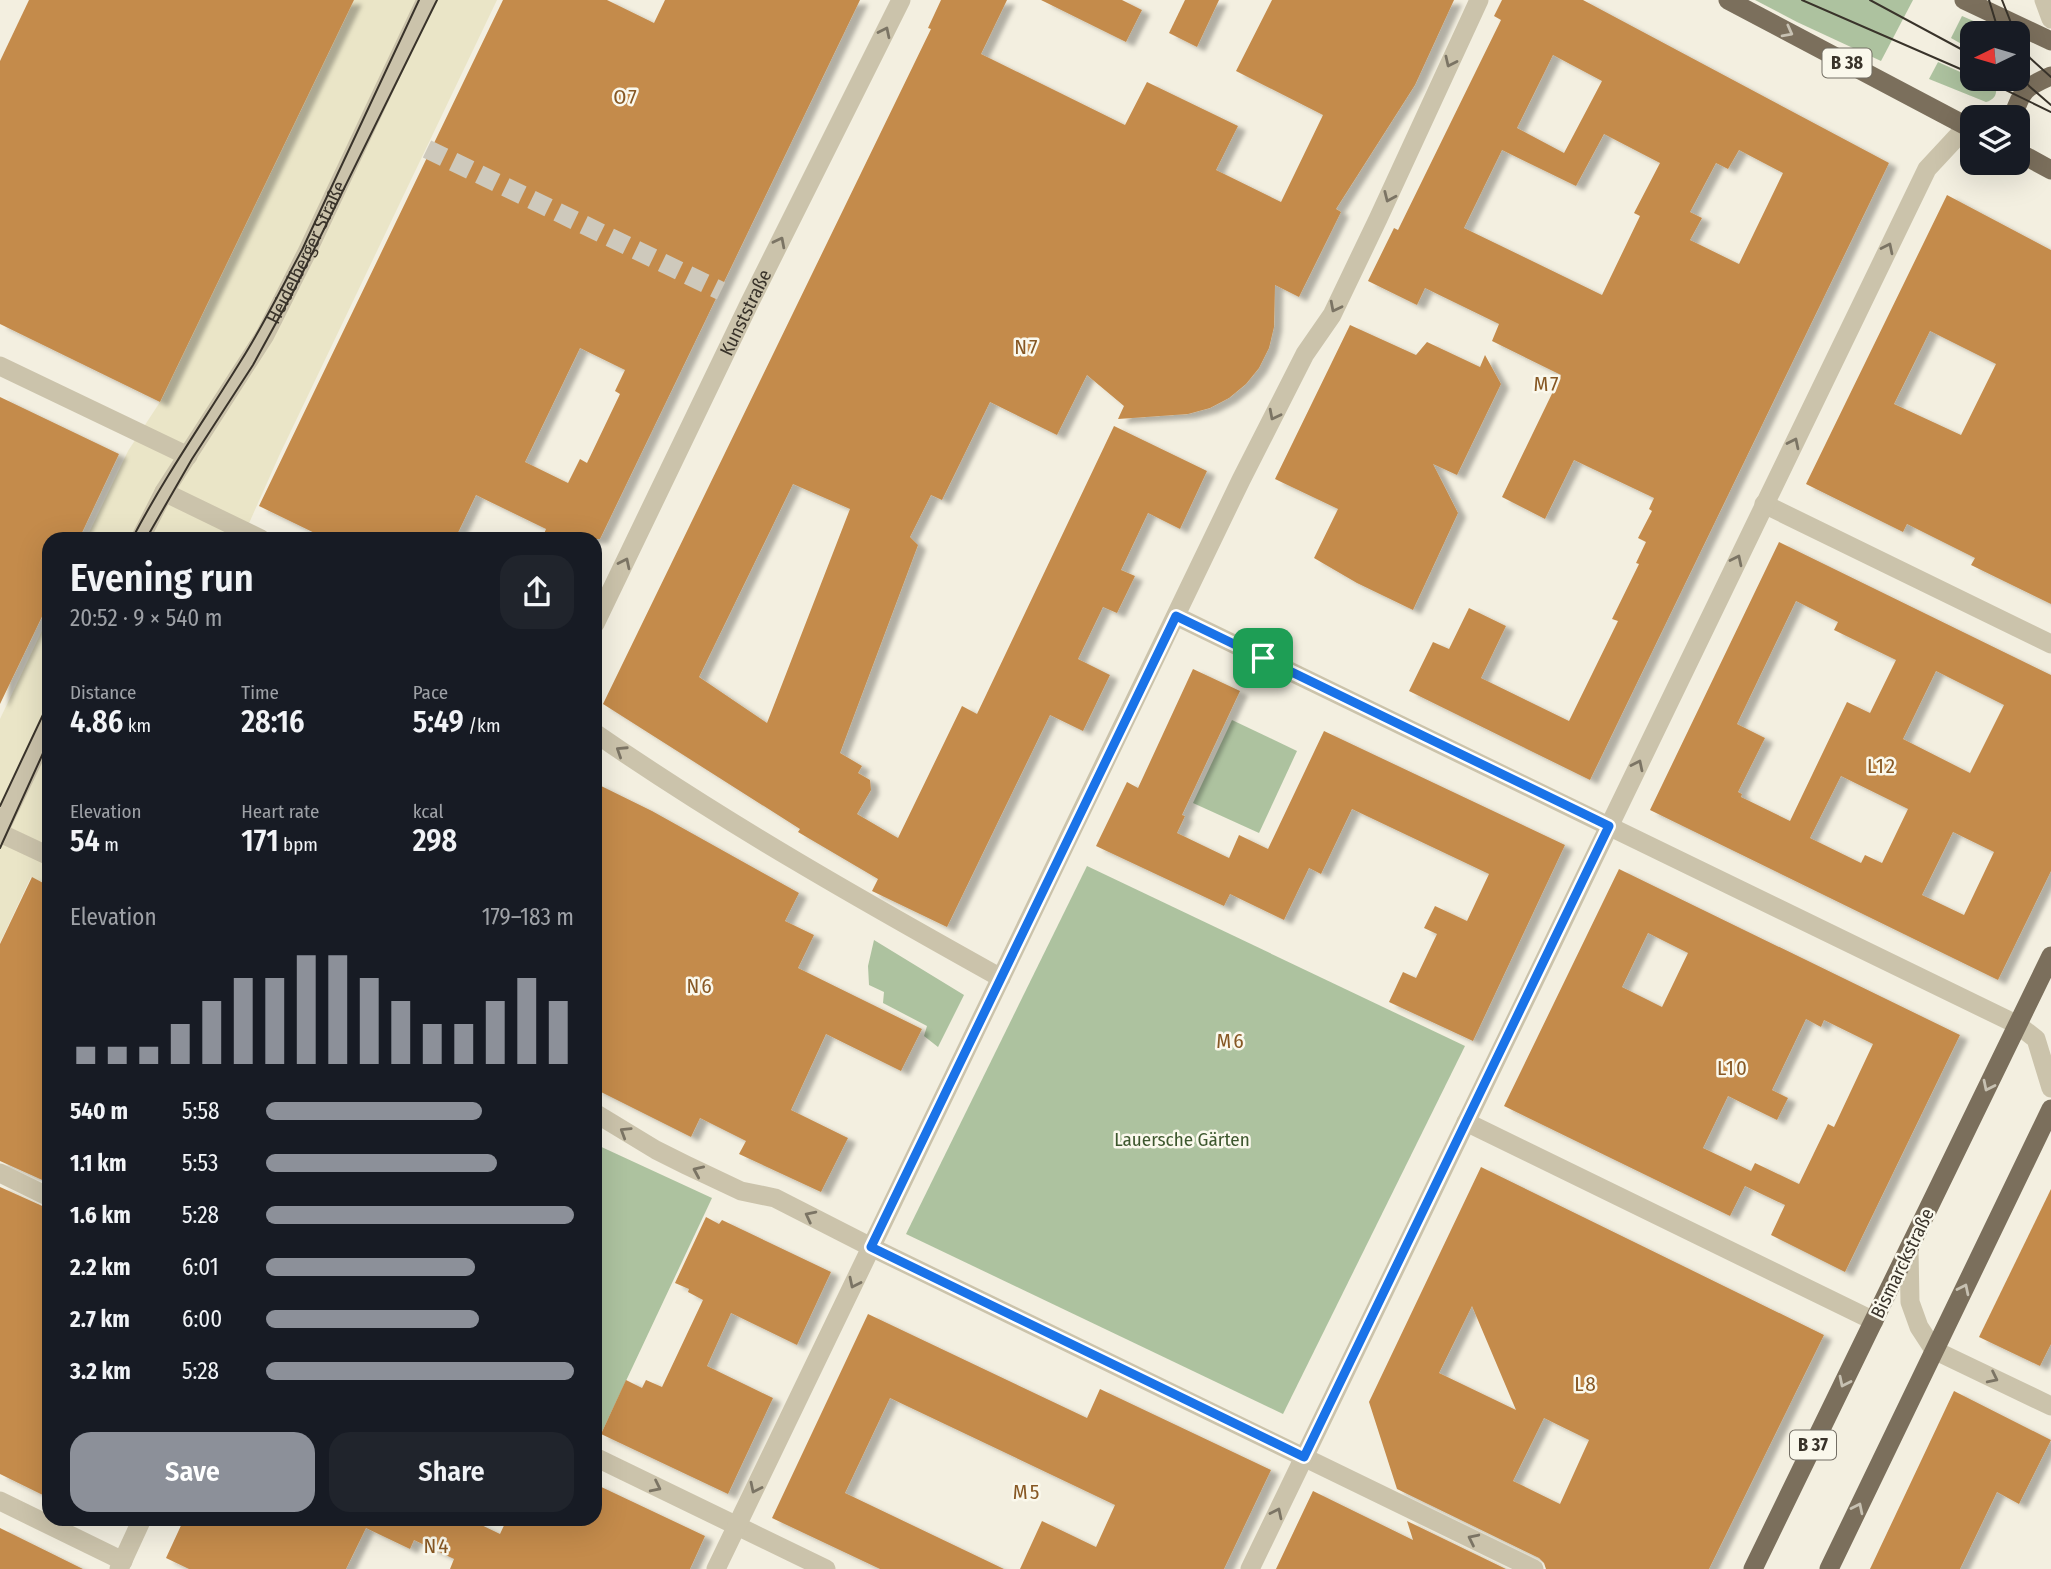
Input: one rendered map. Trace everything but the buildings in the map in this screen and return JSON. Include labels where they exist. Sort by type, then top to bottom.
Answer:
[{"type":"main road","name":"B 38","points":[[1728,0],[1960,122]]},
{"type":"main road","points":[[1964,0],[2051,41]]},
{"type":"main road","points":[[2017,105],[2020,96],[2029,86],[2051,76]]},
{"type":"main road","points":[[2030,159],[2051,170]]},
{"type":"main road","name":"Bismarckstraße","points":[[1753,1569],[2051,956]]},
{"type":"main road","points":[[1829,1569],[2051,1109]]},
{"type":"street","name":"Heidelberger Straße","points":[[144,532],[164,492],[232,390],[277,312],[426,0]]},
{"type":"street","name":"Kunststraße","points":[[602,609],[749,303],[901,0]]},
{"type":"street","points":[[716,1569],[1176,616],[1305,354],[1332,315],[1479,0]]},
{"type":"street","points":[[2044,0],[2051,19]]},
{"type":"street","points":[[1250,1569],[1927,169],[1960,136]]},
{"type":"street","points":[[0,366],[188,456]]},
{"type":"street","points":[[164,492],[247,532]]},
{"type":"street","points":[[1764,504],[2051,644]]},
{"type":"street","points":[[1176,616],[2018,1025],[2036,1038],[2051,1088]]},
{"type":"street","points":[[602,738],[690,797],[845,891],[1001,978]]},
{"type":"street","points":[[42,741],[0,831],[42,852]]},
{"type":"street","points":[[602,1117],[686,1165],[741,1191],[775,1198],[1534,1569]]},
{"type":"street","points":[[1466,1122],[1874,1321]]},
{"type":"street","points":[[0,1173],[42,1194]]},
{"type":"street","points":[[1909,1250],[1910,1302],[1919,1327],[1934,1350],[2051,1406]]},
{"type":"street","points":[[602,1460],[826,1569]]},
{"type":"street","points":[[0,1501],[42,1522]]},
{"type":"street","points":[[49,1526],[127,1566],[140,1526]]},
{"type":"green space","points":[[1755,0],[1913,0],[1881,61]]},
{"type":"green space","points":[[1962,16],[1974,21],[1960,21],[1960,43],[1951,38]]},
{"type":"green space","points":[[1938,62],[1960,72],[1960,91],[1996,91],[1995,95],[1986,102],[1929,79]]},
{"type":"green space","points":[[1232,720],[1297,751],[1259,833],[1193,803]]},
{"type":"green space","name":"Lauersche Gärten","points":[[1087,866],[1465,1046],[1283,1414],[906,1234]]},
{"type":"green space","points":[[874,940],[964,995],[938,1047],[924,1036],[927,1026],[883,1003],[884,992],[869,985],[868,966]]},
{"type":"green space","points":[[602,1147],[712,1198],[602,1432]]},
{"type":"shaded area","points":[[354,0],[497,0],[245,532],[89,532],[128,451],[160,402]]},
{"type":"shaded area","points":[[42,631],[42,882],[31,877],[0,943],[0,719]]},
{"type":"tunnel","points":[[427,149],[721,291]]},
{"type":"tram line","points":[[136,532],[273,305],[302,250],[419,0]]},
{"type":"tram line","points":[[150,532],[192,459],[253,365],[293,292],[437,0]]},
{"type":"tram line","points":[[1802,0],[1960,69]]},
{"type":"tram line","points":[[1870,0],[1960,49]]},
{"type":"tram line","points":[[1989,0],[1995,21]]},
{"type":"tram line","points":[[2002,0],[2010,21]]},
{"type":"tram line","points":[[2030,58],[2051,77]]},
{"type":"tram line","points":[[2030,87],[2051,105]]},
{"type":"tram line","points":[[2008,91],[2051,112]]},
{"type":"tram line","points":[[0,806],[42,717]]},
{"type":"tram line","points":[[0,848],[42,755]]},
{"type":"district","name":"O7","points":[[626,97]]},
{"type":"district","name":"N7","points":[[1027,347]]},
{"type":"district","name":"M7","points":[[1547,384]]},
{"type":"district","name":"L12","points":[[1882,766]]},
{"type":"district","name":"N6","points":[[700,986]]},
{"type":"district","name":"M6","points":[[1231,1041]]},
{"type":"district","name":"L10","points":[[1733,1068]]},
{"type":"district","name":"L8","points":[[1586,1384]]},
{"type":"district","name":"M5","points":[[1027,1492]]},
{"type":"district","name":"N4","points":[[437,1546]]},
{"type":"route","points":[[1176,616],[1263,658],[1609,826],[1304,1457],[871,1247],[1176,616]]}]
